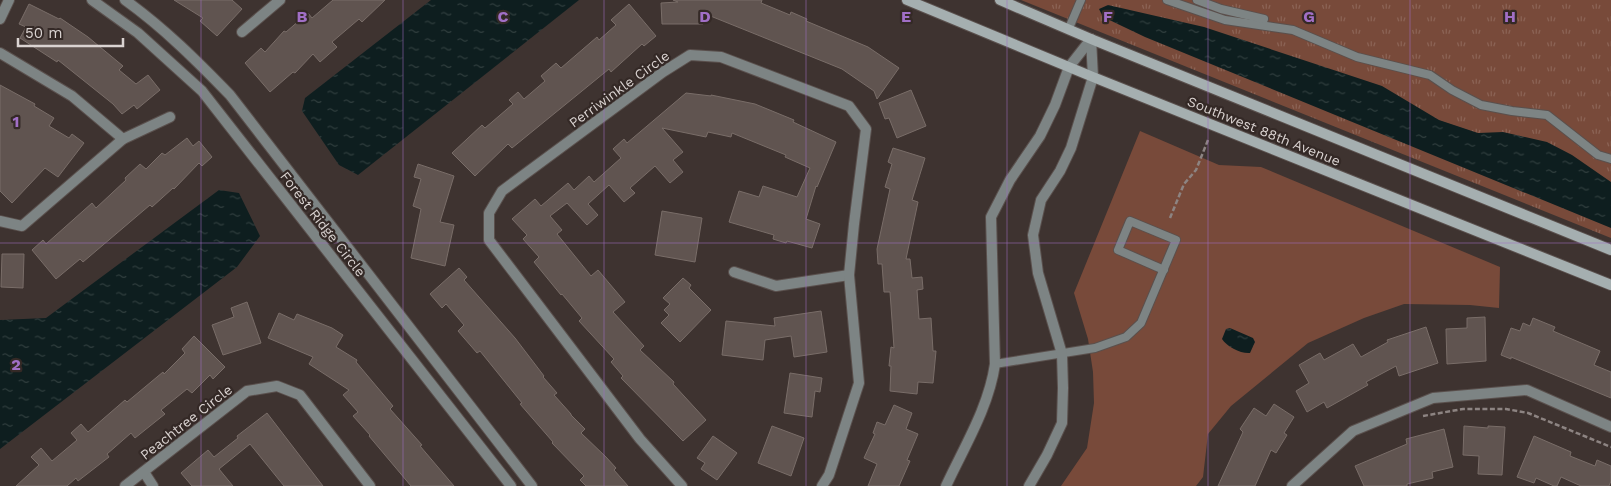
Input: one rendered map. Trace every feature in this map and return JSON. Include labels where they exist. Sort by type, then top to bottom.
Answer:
[{"type":"main road","name":"Southwest 88th Avenue","points":[[907,0],[1093,78],[1611,285]]},
{"type":"main road","name":"Southwest 88th Avenue","points":[[1000,0],[1091,39],[1611,250]]},
{"type":"street","points":[[0,19],[9,0]]},
{"type":"street","name":"Forest Ridge Circle","points":[[92,0],[138,33],[202,91],[510,486]]},
{"type":"street","name":"Forest Ridge Circle","points":[[125,0],[185,49],[230,95],[532,486]]},
{"type":"street","points":[[242,32],[279,0]]},
{"type":"street","points":[[946,486],[980,414],[992,382],[995,364],[991,217],[1010,180],[1040,136],[1055,105],[1069,67],[1091,39]]},
{"type":"street","points":[[1029,486],[1047,455],[1062,423],[1063,388],[1062,354],[1038,273],[1033,235],[1041,200],[1060,170],[1070,148],[1093,78],[1091,39]]},
{"type":"street","points":[[0,53],[72,96],[123,139]]},
{"type":"street","name":"Perriwinkle Circle","points":[[682,486],[640,439],[489,240],[489,213],[502,191],[663,72],[690,55],[721,57],[849,106],[866,129],[849,275],[859,383],[829,475],[822,486]]},
{"type":"street","points":[[0,221],[22,226],[123,139],[170,117]]},
{"type":"street","points":[[734,272],[776,286],[849,275]]},
{"type":"street","name":"Peachtree Circle","points":[[125,486],[247,391],[277,386],[300,395],[370,486]]},
{"type":"street","points":[[1292,485],[1353,431],[1434,398],[1528,390],[1611,427]]},
{"type":"street","points":[[144,472],[153,486]]},
{"type":"lane","points":[[1069,28],[1082,0]]},
{"type":"lane","points":[[1167,0],[1225,20],[1293,30],[1357,57],[1430,75],[1452,90],[1481,105],[1547,115],[1598,155],[1611,158]]},
{"type":"lane","points":[[1197,0],[1221,9],[1264,19]]},
{"type":"lane","points":[[995,364],[1095,348],[1126,337],[1141,323],[1164,270],[1176,240],[1130,221],[1118,250],[1164,270]]},
{"type":"path","points":[[1170,218],[1184,184],[1194,175],[1208,140]]},
{"type":"path","points":[[1420,417],[1463,409],[1506,409],[1528,413],[1611,447]]},
{"type":"green space","points":[[1021,0],[1611,0],[1611,238]]},
{"type":"green space","points":[[1140,131],[1219,165],[1261,167],[1500,267],[1499,308],[1470,305],[1404,304],[1364,318],[1308,343],[1231,406],[1208,434],[1203,477],[1196,486],[1061,486],[1087,448],[1094,403],[1093,372],[1088,339],[1074,293]]},
{"type":"water","points":[[431,0],[579,0],[358,175],[339,165],[302,111],[305,98]]},
{"type":"water","points":[[1108,5],[1204,27],[1382,86],[1439,120],[1478,133],[1503,132],[1547,142],[1572,155],[1611,182],[1611,228],[1145,37],[1103,17],[1099,9]]},
{"type":"water","points":[[219,190],[239,193],[260,236],[237,267],[0,449],[0,320],[46,318]]},
{"type":"water","points":[[1230,328],[1253,338],[1255,342],[1250,353],[1239,351],[1224,342],[1222,339],[1226,329]]},
{"type":"building","points":[[174,0],[232,0],[242,9],[217,36],[200,21],[203,18]]},
{"type":"building","points":[[333,0],[385,0],[362,22],[359,19],[332,42],[337,47],[320,62],[313,54],[295,73],[293,72],[270,92],[245,63],[261,48],[265,52],[284,31],[286,32],[308,13],[312,18]]},
{"type":"building","points":[[673,0],[762,0],[761,3],[790,15],[791,12],[807,19],[806,21],[868,47],[899,68],[877,99],[874,91],[842,69],[703,13],[703,24],[662,24],[661,3],[678,2]]},
{"type":"building","points":[[29,4],[60,18],[88,37],[123,66],[119,70],[136,84],[148,75],[160,90],[137,109],[134,105],[122,114],[113,104],[58,60],[57,62],[20,38],[26,27],[19,24]]},
{"type":"building","points":[[629,4],[656,36],[644,46],[642,44],[611,72],[609,69],[512,148],[508,144],[475,176],[452,153],[482,125],[485,128],[513,104],[509,100],[518,92],[524,99],[545,81],[541,76],[556,63],[561,68],[597,37],[599,40],[616,25],[611,20]]},
{"type":"building","points":[[0,85],[35,104],[34,106],[54,118],[49,126],[69,138],[72,134],[84,143],[58,177],[45,168],[12,203],[0,191]]},
{"type":"building","points":[[911,90],[926,126],[897,138],[889,118],[885,119],[879,103]]},
{"type":"building","points":[[686,93],[711,95],[755,104],[794,120],[793,122],[836,142],[816,186],[806,219],[820,224],[812,248],[773,239],[774,235],[729,222],[739,191],[759,197],[763,186],[797,197],[810,168],[785,157],[786,155],[732,133],[731,137],[708,132],[706,137],[662,128],[683,152],[673,160],[683,172],[670,183],[655,166],[630,188],[635,193],[624,202],[609,185],[588,204],[598,215],[587,225],[567,203],[550,216],[562,230],[557,234],[591,276],[598,270],[625,302],[613,312],[644,346],[640,350],[674,382],[673,384],[706,420],[683,441],[621,378],[623,376],[611,362],[614,359],[579,321],[582,318],[534,262],[539,257],[523,239],[527,235],[512,219],[535,199],[541,206],[568,183],[574,190],[589,176],[594,182],[621,158],[613,149],[624,139],[627,143]]},
{"type":"building","points":[[187,138],[193,146],[199,141],[212,157],[202,166],[199,163],[174,189],[152,207],[150,205],[83,262],[80,259],[56,279],[32,250],[43,240],[46,244],[92,203],[96,208],[140,164],[146,169],[162,153],[165,155]]},
{"type":"building","points":[[893,148],[925,158],[912,200],[918,202],[906,259],[910,259],[912,278],[922,277],[923,289],[917,290],[919,319],[931,318],[933,351],[936,351],[933,383],[918,382],[917,394],[890,391],[891,366],[889,366],[891,347],[894,348],[890,292],[884,292],[882,264],[878,264],[877,249],[890,189],[885,187],[892,164],[888,162]]},
{"type":"building","points":[[418,164],[454,176],[440,222],[454,225],[445,266],[411,258],[421,209],[413,206],[421,179],[414,177]]},
{"type":"building","points":[[662,211],[702,218],[695,262],[655,255]]},
{"type":"building","points":[[2,254],[24,254],[23,288],[1,287]]},
{"type":"building","points":[[459,268],[467,277],[464,280],[515,338],[557,393],[554,395],[585,429],[581,433],[616,468],[614,470],[628,486],[586,486],[580,480],[584,476],[552,443],[480,351],[477,353],[458,331],[464,325],[446,304],[442,308],[430,294]]},
{"type":"building","points":[[683,278],[691,285],[689,288],[711,310],[680,342],[661,323],[669,315],[664,310],[670,304],[663,298]]},
{"type":"building","points":[[247,302],[261,343],[223,355],[212,325],[234,317],[231,308]]},
{"type":"building","points":[[821,311],[827,352],[794,357],[791,336],[765,340],[763,360],[722,355],[726,321],[775,326],[774,318]]},
{"type":"building","points":[[279,313],[294,320],[297,314],[332,328],[343,335],[336,347],[357,360],[356,362],[393,406],[390,409],[422,445],[420,446],[454,486],[411,486],[353,416],[358,412],[343,395],[349,390],[309,364],[313,357],[268,338]]},
{"type":"building","points":[[1485,317],[1486,361],[1447,364],[1446,329],[1467,328],[1467,318]]},
{"type":"building","points":[[1533,318],[1555,327],[1553,331],[1600,351],[1594,365],[1611,372],[1611,398],[1511,357],[1511,359],[1501,355],[1511,328],[1520,331],[1523,323],[1530,326]]},
{"type":"building","points":[[1426,327],[1438,363],[1399,376],[1396,366],[1366,382],[1368,385],[1327,408],[1324,402],[1307,412],[1296,391],[1309,383],[1299,365],[1320,353],[1324,360],[1353,344],[1361,357],[1388,342],[1387,340]]},
{"type":"building","points":[[194,336],[225,367],[213,379],[210,375],[192,393],[187,389],[161,410],[165,414],[135,438],[131,433],[107,454],[109,457],[78,481],[76,478],[67,486],[16,486],[39,465],[31,457],[41,448],[52,461],[77,440],[71,433],[81,424],[88,432],[125,400],[127,402],[163,372],[164,374],[185,353],[182,349]]},
{"type":"building","points":[[790,373],[822,378],[820,392],[815,391],[812,417],[784,413]]},
{"type":"building","points":[[1274,404],[1294,417],[1284,433],[1287,435],[1276,453],[1271,450],[1255,486],[1218,486],[1243,432],[1240,429],[1254,408],[1266,416]]},
{"type":"building","points":[[894,405],[912,413],[906,429],[918,434],[907,460],[910,461],[899,486],[868,486],[877,464],[864,458],[875,434],[873,433],[877,422],[885,425]]},
{"type":"building","points":[[267,413],[323,486],[284,486],[250,444],[219,469],[233,486],[192,486],[181,473],[208,450],[214,457]]},
{"type":"building","points":[[772,426],[804,438],[791,476],[758,463]]},
{"type":"building","points":[[1464,426],[1505,427],[1502,475],[1478,474],[1479,456],[1463,455]]},
{"type":"building","points":[[1444,429],[1453,467],[1432,472],[1433,478],[1407,484],[1407,486],[1364,486],[1355,466],[1407,444],[1406,439]]},
{"type":"building","points":[[713,436],[737,453],[717,480],[701,469],[705,463],[697,458]]},
{"type":"building","points":[[1534,436],[1571,452],[1570,456],[1595,466],[1597,460],[1611,466],[1609,486],[1581,486],[1561,477],[1557,486],[1554,486],[1536,478],[1534,483],[1517,477]]}]
